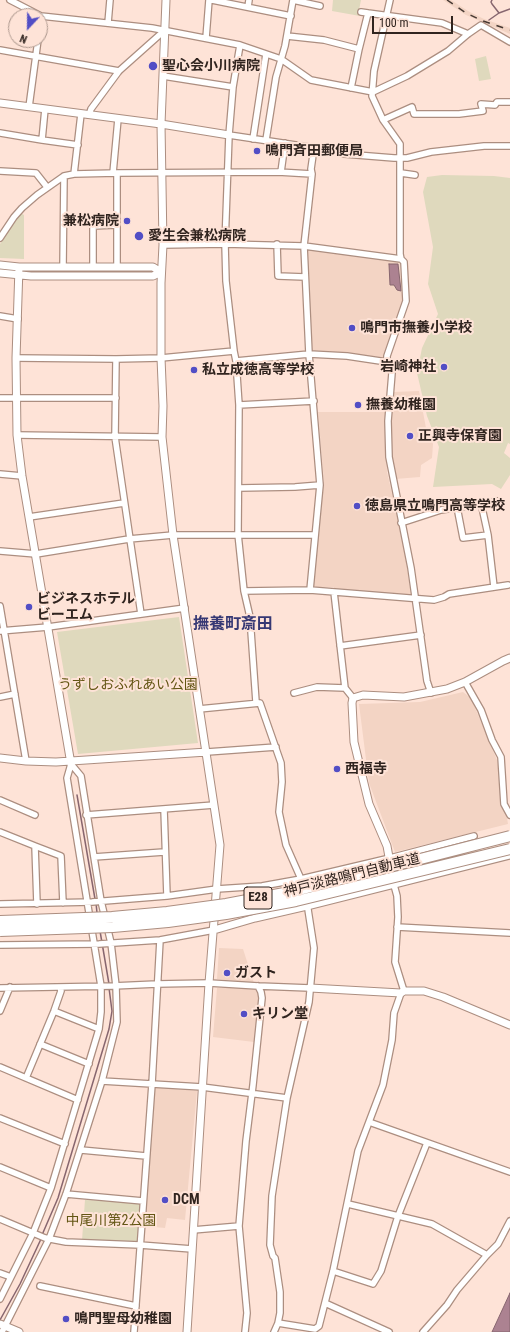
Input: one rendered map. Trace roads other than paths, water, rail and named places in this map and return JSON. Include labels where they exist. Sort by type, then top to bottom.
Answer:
[{"type":"highway","name":"神戸淡路鳴門自動車道","points":[[0,921],[112,917],[167,912],[226,904],[295,891],[510,836]]},
{"type":"highway","name":"神戸淡路鳴門自動車道","points":[[0,930],[113,927],[168,922],[226,914],[304,899],[510,849]]},
{"type":"street","points":[[10,0],[26,8]]},
{"type":"street","points":[[108,23],[110,0]]},
{"type":"street","points":[[166,0],[161,124],[163,244],[161,272],[162,437],[174,535],[220,845],[209,983],[186,1332]]},
{"type":"street","points":[[206,38],[210,0],[291,16]]},
{"type":"street","points":[[248,7],[249,0]]},
{"type":"street","points":[[266,140],[276,77],[286,46],[293,0],[320,6]]},
{"type":"street","points":[[390,0],[374,71],[372,96],[383,120],[400,144],[401,158],[401,259],[404,262],[406,301],[387,354],[387,362],[392,372],[388,421],[389,457],[411,568],[427,681],[431,693]]},
{"type":"street","points":[[361,12],[442,23],[468,34]]},
{"type":"street","points":[[351,88],[368,13]]},
{"type":"street","points":[[48,17],[165,30],[240,45],[281,59],[311,80],[373,92],[407,76],[448,51],[468,34],[481,26],[510,42]]},
{"type":"street","points":[[89,115],[92,108],[119,71],[165,30]]},
{"type":"street","points":[[287,36],[324,40],[359,49]]},
{"type":"street","points":[[240,45],[233,87],[229,135],[225,244],[226,281],[236,361],[239,405],[238,534],[244,591],[250,617],[256,702]]},
{"type":"street","points":[[29,107],[37,48]]},
{"type":"street","points":[[0,50],[119,71]]},
{"type":"street","points":[[253,139],[266,54]]},
{"type":"street","points":[[163,76],[233,87]]},
{"type":"street","points":[[383,120],[412,107],[414,114],[459,114],[483,112],[481,104],[510,102]]},
{"type":"street","points":[[0,103],[161,124],[285,143],[344,154],[401,158],[438,151],[484,146],[510,146]]},
{"type":"street","points":[[42,140],[45,109]]},
{"type":"street","points":[[74,174],[81,114]]},
{"type":"street","points":[[117,267],[115,173],[118,119]]},
{"type":"street","points":[[0,133],[78,145]]},
{"type":"street","points":[[281,172],[285,143]]},
{"type":"street","points":[[310,590],[320,484],[309,354],[304,277],[304,246],[314,148]]},
{"type":"street","points":[[0,171],[36,173],[47,187]]},
{"type":"street","points":[[0,238],[22,208],[47,187],[64,176],[74,174],[115,173],[228,172],[281,172],[312,174]]},
{"type":"street","points":[[401,173],[415,175]]},
{"type":"street","points":[[63,267],[64,176]]},
{"type":"street","points":[[93,267],[93,226],[116,225]]},
{"type":"street","points":[[163,244],[277,244],[304,246],[401,259]]},
{"type":"street","points":[[277,244],[278,276],[304,277]]},
{"type":"street","points":[[0,265],[20,267],[153,267],[161,272]]},
{"type":"street","points":[[19,1332],[2,1327],[47,1238],[66,1194],[102,1081],[118,1022],[109,943],[95,901],[67,778],[71,763],[22,476],[17,435],[16,398],[16,358],[20,267]]},
{"type":"street","points":[[0,273],[19,276],[153,276],[161,272]]},
{"type":"street","points":[[0,316],[18,319]]},
{"type":"street","points":[[16,358],[161,358],[234,351]]},
{"type":"street","points":[[236,361],[309,354],[347,356],[387,362]]},
{"type":"street","points":[[116,359],[115,437],[141,614]]},
{"type":"street","points":[[0,398],[116,398]]},
{"type":"street","points":[[239,405],[314,401]]},
{"type":"street","points":[[17,435],[162,437]]},
{"type":"street","points":[[0,474],[22,476]]},
{"type":"street","points":[[239,488],[295,487],[320,484]]},
{"type":"street","points":[[401,523],[457,506],[498,501]]},
{"type":"street","points":[[29,517],[124,503]]},
{"type":"street","points":[[481,503],[488,535],[494,587]]},
{"type":"street","points":[[457,506],[463,538],[488,535]]},
{"type":"street","points":[[0,552],[36,554],[130,539],[174,535],[315,535]]},
{"type":"street","points":[[244,591],[310,590],[434,600],[449,594],[508,585]]},
{"type":"street","points":[[278,1323],[315,1329],[319,1326],[326,1303],[358,1151],[382,1085],[392,1040],[394,1013],[403,992],[395,962],[398,927],[397,896],[387,846],[369,804],[354,742],[353,698],[345,688],[334,592]]},
{"type":"street","points":[[0,606],[2,631],[15,694],[26,761]]},
{"type":"street","points":[[2,631],[48,627],[186,608]]},
{"type":"street","points":[[340,646],[421,635]]},
{"type":"street","points":[[353,698],[363,695],[404,697],[447,689],[465,682],[510,658]]},
{"type":"street","points":[[465,682],[481,710],[492,740],[501,757],[504,804],[510,815]]},
{"type":"street","points":[[294,693],[317,687],[345,688]]},
{"type":"street","points":[[0,697],[15,694]]},
{"type":"street","points":[[199,709],[256,702],[260,703],[281,763],[282,782],[280,812],[286,845],[301,879],[314,948],[309,1002],[287,1098],[273,1182],[270,1245],[275,1258],[280,1292],[280,1313],[274,1332]]},
{"type":"street","points":[[0,758],[71,763],[276,747]]},
{"type":"street","points":[[0,1299],[35,1234],[65,1144],[99,1029],[102,1012],[103,986],[96,944],[94,857],[86,815],[81,776],[71,763]]},
{"type":"street","points":[[0,800],[35,814]]},
{"type":"street","points":[[86,815],[214,805]]},
{"type":"street","points":[[164,809],[164,852],[167,896]]},
{"type":"street","points":[[0,832],[61,856],[63,903]]},
{"type":"street","points":[[0,904],[95,901],[167,896],[262,886],[301,879],[474,836]]},
{"type":"street","points":[[35,846],[37,904]]},
{"type":"street","points":[[94,857],[164,852]]},
{"type":"street","points":[[0,945],[96,944],[160,940],[214,930],[255,918],[394,885],[510,855]]},
{"type":"street","points":[[398,927],[510,933]]},
{"type":"street","points":[[134,1332],[152,1084],[160,940]]},
{"type":"street","points":[[0,988],[209,983],[403,992],[424,991],[510,1025]]},
{"type":"street","points":[[245,1332],[247,1314],[239,1226],[245,1148],[262,998],[258,986]]},
{"type":"street","points":[[0,1012],[10,987]]},
{"type":"street","points":[[26,1078],[54,1011],[61,991],[60,987]]},
{"type":"street","points":[[54,1011],[99,1029]]},
{"type":"street","points":[[40,1044],[89,1064]]},
{"type":"street","points":[[0,1067],[78,1100]]},
{"type":"street","points":[[102,1081],[202,1087],[287,1098]]},
{"type":"street","points":[[0,1118],[65,1144]]},
{"type":"street","points":[[369,1122],[510,1172]]},
{"type":"street","points":[[333,1271],[373,1284],[380,1271],[398,1216],[427,1143]]},
{"type":"street","points":[[81,1150],[146,1156]]},
{"type":"street","points":[[0,1167],[51,1188]]},
{"type":"street","points":[[66,1194],[143,1201]]},
{"type":"street","points":[[348,1204],[432,1224],[486,1255]]},
{"type":"street","points":[[0,1219],[35,1234],[66,1242],[192,1249]]},
{"type":"street","points":[[423,1332],[447,1305],[457,1290],[486,1255],[498,1244],[510,1221]]},
{"type":"street","points":[[193,1230],[239,1226]]},
{"type":"street","points":[[0,1273],[11,1277]]},
{"type":"street","points":[[40,1286],[136,1306]]},
{"type":"street","points":[[326,1303],[389,1332]]},
{"type":"waterway","points":[[492,0],[492,4],[499,13]]},
{"type":"waterway","points":[[489,20],[499,13],[510,9]]},
{"type":"waterway","points":[[77,795],[95,899]]},
{"type":"waterway","points":[[96,903],[97,913]]},
{"type":"waterway","points":[[100,931],[109,984]]},
{"type":"waterway","points":[[42,1235],[58,1198],[109,1029],[112,1011],[109,988]]},
{"type":"waterway","points":[[0,1320],[20,1284],[41,1239]]},
{"type":"railway","points":[[447,0],[466,13],[483,21],[510,30]]},
{"type":"place","name":"聖心会小川病院","points":[[153,66]]},
{"type":"place","name":"鳴門斉田郵便局","points":[[257,151]]},
{"type":"place","name":"兼松病院","points":[[127,221]]},
{"type":"place","name":"愛生会兼松病院","points":[[139,236]]},
{"type":"place","name":"鳴門市撫養小学校","points":[[352,328]]},
{"type":"place","name":"岩崎神社","points":[[444,367]]},
{"type":"place","name":"私立成徳高等学校","points":[[194,370]]},
{"type":"place","name":"撫養幼稚園","points":[[358,405]]},
{"type":"place","name":"正興寺保育園","points":[[410,436]]},
{"type":"place","name":"徳島県立鳴門高等学校","points":[[357,506]]},
{"type":"place","name":"ビジネスホテル ビーエム","points":[[29,607]]},
{"type":"place","name":"西福寺","points":[[337,769]]},
{"type":"place","name":"ガスト","points":[[227,973]]},
{"type":"place","name":"キリン堂","points":[[244,1014]]},
{"type":"place","name":"DCM","points":[[165,1200]]},
{"type":"place","name":"鳴門聖母幼稚園","points":[[66,1319]]},
{"type":"district","name":"撫養町斎田","points":[[233,625]]},
{"type":"park label","name":"うずしおふれあい公園","points":[[128,685]]},
{"type":"park label","name":"中尾川第2公園","points":[[111,1221]]}]
